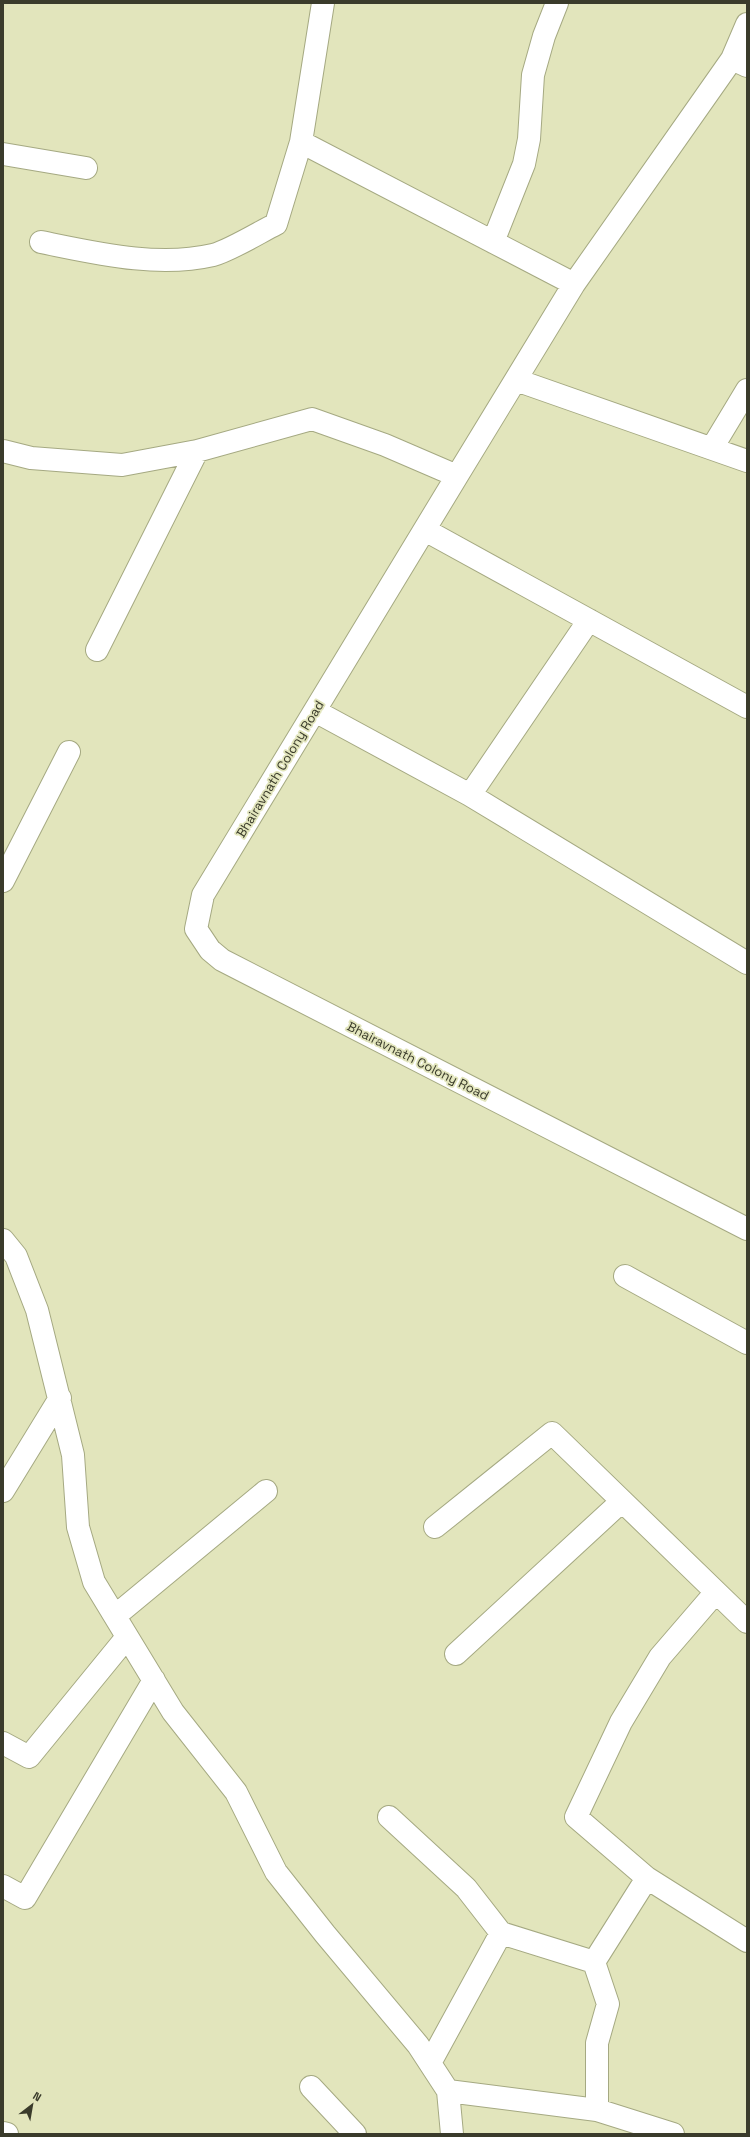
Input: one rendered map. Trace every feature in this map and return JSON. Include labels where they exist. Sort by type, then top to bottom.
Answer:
[{"type":"street","points":[[41,242],[102,254],[174,261],[214,254],[276,224],[301,142],[323,3]]},
{"type":"street","points":[[493,242],[524,164],[529,139],[533,75],[544,36],[557,3]]},
{"type":"street","name":"Bhairavnath Colony Road","points":[[747,24],[739,62],[574,284],[203,896],[196,929],[210,950],[229,964],[747,1229]]},
{"type":"street","points":[[301,142],[574,284]]},
{"type":"street","points":[[3,154],[86,168]]},
{"type":"street","points":[[516,380],[747,461]]},
{"type":"street","points":[[712,448],[747,390]]},
{"type":"street","points":[[3,451],[31,458],[122,465],[197,451],[312,420],[385,445],[458,476]]},
{"type":"street","points":[[97,650],[197,451]]},
{"type":"street","points":[[425,530],[747,706]]},
{"type":"street","points":[[470,795],[589,620]]},
{"type":"street","points":[[315,711],[470,795],[747,963]]},
{"type":"street","points":[[3,881],[69,752]]},
{"type":"street","points":[[3,1240],[16,1256],[37,1310],[73,1455],[78,1527],[94,1582],[173,1712],[236,1792],[276,1872],[325,1934],[418,2045],[430,2063],[448,2091],[452,2134]]},
{"type":"street","points":[[625,1276],[747,1343]]},
{"type":"street","points":[[3,1491],[60,1398]]},
{"type":"street","points":[[435,1527],[552,1433],[747,1622]]},
{"type":"street","points":[[114,1616],[266,1491]]},
{"type":"street","points":[[456,1654],[622,1501]]},
{"type":"street","points":[[716,1592],[660,1657],[622,1722],[576,1817],[647,1878],[747,1941]]},
{"type":"street","points":[[3,1743],[29,1757],[127,1637]]},
{"type":"street","points":[[3,1886],[25,1898],[154,1680]]},
{"type":"street","points":[[389,1818],[466,1888],[501,1934],[594,1962]]},
{"type":"street","points":[[594,1962],[647,1878]]},
{"type":"street","points":[[430,2063],[501,1934]]},
{"type":"street","points":[[594,1962],[608,2004],[597,2043],[597,2110]]},
{"type":"street","points":[[310,2087],[355,2134]]},
{"type":"street","points":[[448,2091],[597,2110],[649,2130],[673,2134]]},
{"type":"street","points":[[3,2133],[7,2134]]}]
